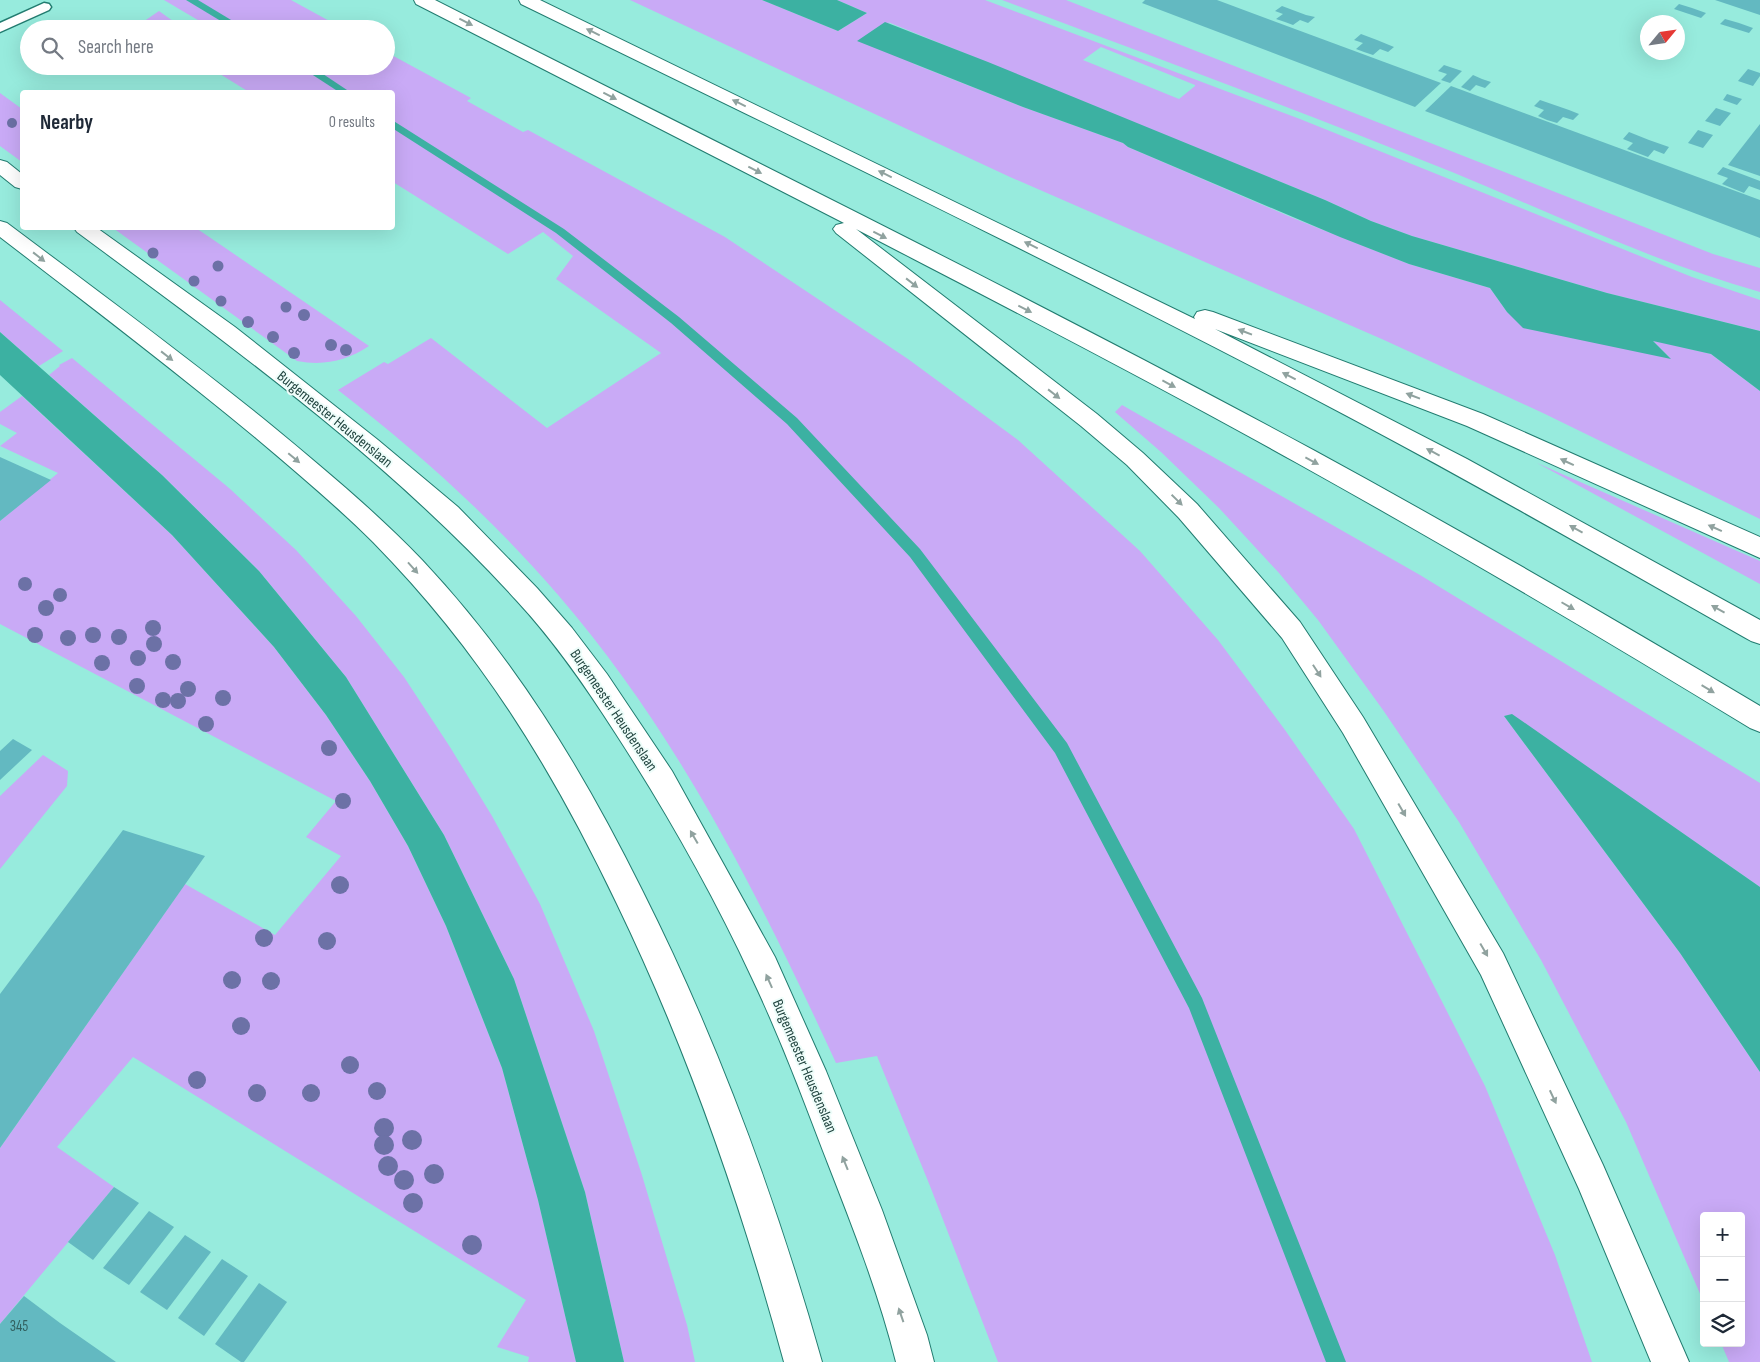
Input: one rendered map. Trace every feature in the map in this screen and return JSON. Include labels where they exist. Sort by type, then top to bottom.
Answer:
[{"type":"main road","points":[[422,0],[1150,374],[1325,468],[1526,581],[1760,720]]},
{"type":"main road","points":[[527,0],[1075,266],[1358,411],[1560,520],[1760,633]]},
{"type":"main road","points":[[0,166],[20,181]]},
{"type":"main road","points":[[790,188],[1089,420],[1135,459],[1188,511],[1291,630],[1353,725],[1492,964],[1591,1177],[1670,1362]]},
{"type":"main road","points":[[0,227],[233,407],[313,474],[394,547],[481,646],[540,732],[594,825],[657,950],[704,1058],[748,1176],[804,1362]]},
{"type":"main road","name":"Burgemeester Heusdenslaan","points":[[87,230],[227,332],[370,446],[442,508],[528,595],[569,644],[662,780],[714,872],[764,968],[814,1083],[864,1210],[908,1335],[915,1362]]},
{"type":"main road","points":[[1075,266],[1475,420],[1760,548]]},
{"type":"lane","points":[[0,28],[44,7]]},
{"type":"shaded area","points":[[164,0],[291,0],[328,20],[198,20]]},
{"type":"shaded area","points":[[630,0],[762,0],[838,31],[867,13],[837,0],[985,0],[1300,119],[1692,277],[1760,300],[1760,331],[1607,293],[1412,236],[1371,221],[1325,200],[888,22],[914,64],[1023,107],[1123,143],[1128,147],[1293,218],[1409,264],[1490,288],[1507,312],[1670,358],[1652,340],[1711,354],[1760,391],[1760,519],[1545,414],[1384,340],[1010,177]],"holes":[[[1101,47],[1195,85],[1179,99],[1083,60]]]},
{"type":"shaded area","points":[[762,0],[837,0],[867,13],[838,31]]},
{"type":"shaded area","points":[[1002,0],[1066,0],[1713,254],[1760,268],[1760,292],[1720,280],[1643,252],[1452,172],[1227,84]]},
{"type":"shaded area","points":[[159,11],[172,20],[146,20]]},
{"type":"shaded area","points":[[885,22],[988,62],[1325,200],[1371,221],[1412,236],[1607,293],[1760,331],[1760,391],[1711,354],[1653,341],[1671,359],[1523,328],[1507,312],[1490,288],[1409,264],[1340,237],[1128,147],[1123,143],[1023,107],[857,41]]},
{"type":"shaded area","points":[[395,57],[471,98],[467,101],[523,132],[528,130],[725,237],[908,359],[1018,440],[1140,551],[1218,640],[1285,730],[1354,829],[1485,1086],[1555,1255],[1592,1362],[998,1362],[877,1056],[836,1063],[777,940],[714,819],[642,704],[602,649],[559,596],[508,540],[426,462],[338,390],[384,362],[388,364],[431,338],[547,428],[661,353],[556,279],[573,256],[543,232],[508,254],[395,183],[395,90],[246,90],[222,75],[395,75]]},
{"type":"shaded area","points":[[0,93],[20,108],[20,161],[0,146]]},
{"type":"shaded area","points":[[116,230],[199,230],[369,346],[343,359],[334,361],[316,363],[297,361]]},
{"type":"shaded area","points":[[0,300],[63,351],[39,366],[0,332]]},
{"type":"shaded area","points":[[0,332],[162,475],[259,571],[346,677],[444,835],[514,979],[585,1192],[624,1362],[576,1362],[538,1200],[502,1068],[446,926],[408,846],[370,781],[326,715],[274,647],[172,535],[0,375]]},
{"type":"shaded area","points":[[72,358],[229,488],[296,550],[356,616],[404,677],[450,747],[492,816],[540,904],[594,1031],[641,1172],[687,1325],[695,1362],[624,1362],[585,1192],[514,979],[444,835],[346,677],[259,571],[162,475],[49,375],[59,365]]},
{"type":"shaded area","points":[[22,396],[172,535],[274,647],[326,715],[370,781],[408,846],[446,926],[502,1068],[538,1200],[576,1362],[528,1362],[529,1357],[497,1347],[526,1300],[133,1057],[57,1147],[114,1187],[0,1324],[0,1148],[185,884],[275,935],[341,856],[306,837],[336,801],[0,624],[0,521],[58,473],[0,446],[17,433],[0,424],[0,412]]},
{"type":"shaded area","points":[[1122,405],[1420,575],[1760,783],[1760,887],[1512,715],[1504,716],[1680,953],[1760,1072],[1760,1362],[1729,1362],[1723,1347],[1745,1347],[1745,1212],[1700,1212],[1700,1294],[1626,1122],[1541,960],[1459,822],[1383,710],[1318,620],[1279,573],[1219,508],[1161,452],[1115,412]]},
{"type":"shaded area","points":[[1537,463],[1760,561],[1760,584]]},
{"type":"shaded area","points":[[1512,714],[1760,887],[1760,1072],[1680,953],[1504,716]]},
{"type":"shaded area","points":[[43,755],[68,771],[67,786],[0,869],[0,796]]},
{"type":"building","points":[[1145,0],[1217,0],[1441,83],[1415,107],[1142,3]]},
{"type":"building","points":[[1715,0],[1760,0],[1760,15]]},
{"type":"building","points":[[1679,4],[1706,13],[1701,18],[1674,9]]},
{"type":"building","points":[[1282,6],[1315,17],[1308,23],[1300,20],[1293,25],[1276,19],[1283,14],[1275,11]]},
{"type":"building","points":[[1725,19],[1753,28],[1749,33],[1720,24]]},
{"type":"building","points":[[1361,34],[1394,47],[1388,52],[1380,49],[1373,55],[1356,49],[1363,43],[1354,40]]},
{"type":"building","points":[[1444,65],[1462,71],[1450,83],[1441,80],[1447,74],[1438,71]]},
{"type":"building","points":[[1748,69],[1760,73],[1753,86],[1738,81]]},
{"type":"building","points":[[1473,75],[1491,82],[1485,88],[1476,85],[1470,91],[1461,87]]},
{"type":"building","points":[[1451,86],[1760,200],[1760,238],[1425,111]]},
{"type":"building","points":[[1727,94],[1742,99],[1737,105],[1723,100]]},
{"type":"building","points":[[1540,100],[1579,114],[1573,120],[1563,117],[1557,123],[1547,120],[1538,116],[1544,110],[1534,106]]},
{"type":"building","points":[[1716,108],[1731,113],[1720,126],[1705,121]]},
{"type":"building","points":[[1760,124],[1760,176],[1728,165]]},
{"type":"building","points":[[1698,130],[1713,135],[1703,148],[1688,143]]},
{"type":"building","points":[[1629,132],[1669,147],[1664,154],[1654,150],[1648,157],[1627,149],[1633,143],[1623,139]]},
{"type":"building","points":[[1723,167],[1760,181],[1760,190],[1749,186],[1744,193],[1722,184],[1728,178],[1717,174]]},
{"type":"building","points":[[0,457],[51,480],[0,521]]},
{"type":"building","points":[[13,739],[32,750],[0,780],[0,751]]},
{"type":"building","points":[[123,830],[205,856],[0,1148],[0,994]]},
{"type":"building","points":[[114,1187],[139,1203],[93,1260],[68,1242]]},
{"type":"building","points":[[149,1211],[174,1227],[129,1285],[103,1268]]},
{"type":"building","points":[[185,1235],[211,1252],[167,1310],[140,1292]]},
{"type":"building","points":[[222,1259],[248,1276],[204,1336],[178,1318]]},
{"type":"building","points":[[259,1283],[287,1302],[244,1362],[241,1362],[215,1344]]},
{"type":"building","points":[[24,1296],[116,1362],[0,1362],[0,1324]]},
{"type":"waterway","points":[[191,0],[225,20]]},
{"type":"waterway","points":[[318,75],[342,90]]},
{"type":"waterway","points":[[395,125],[560,231],[675,320],[792,421],[915,553],[1061,748],[1196,1004],[1336,1362]]}]
